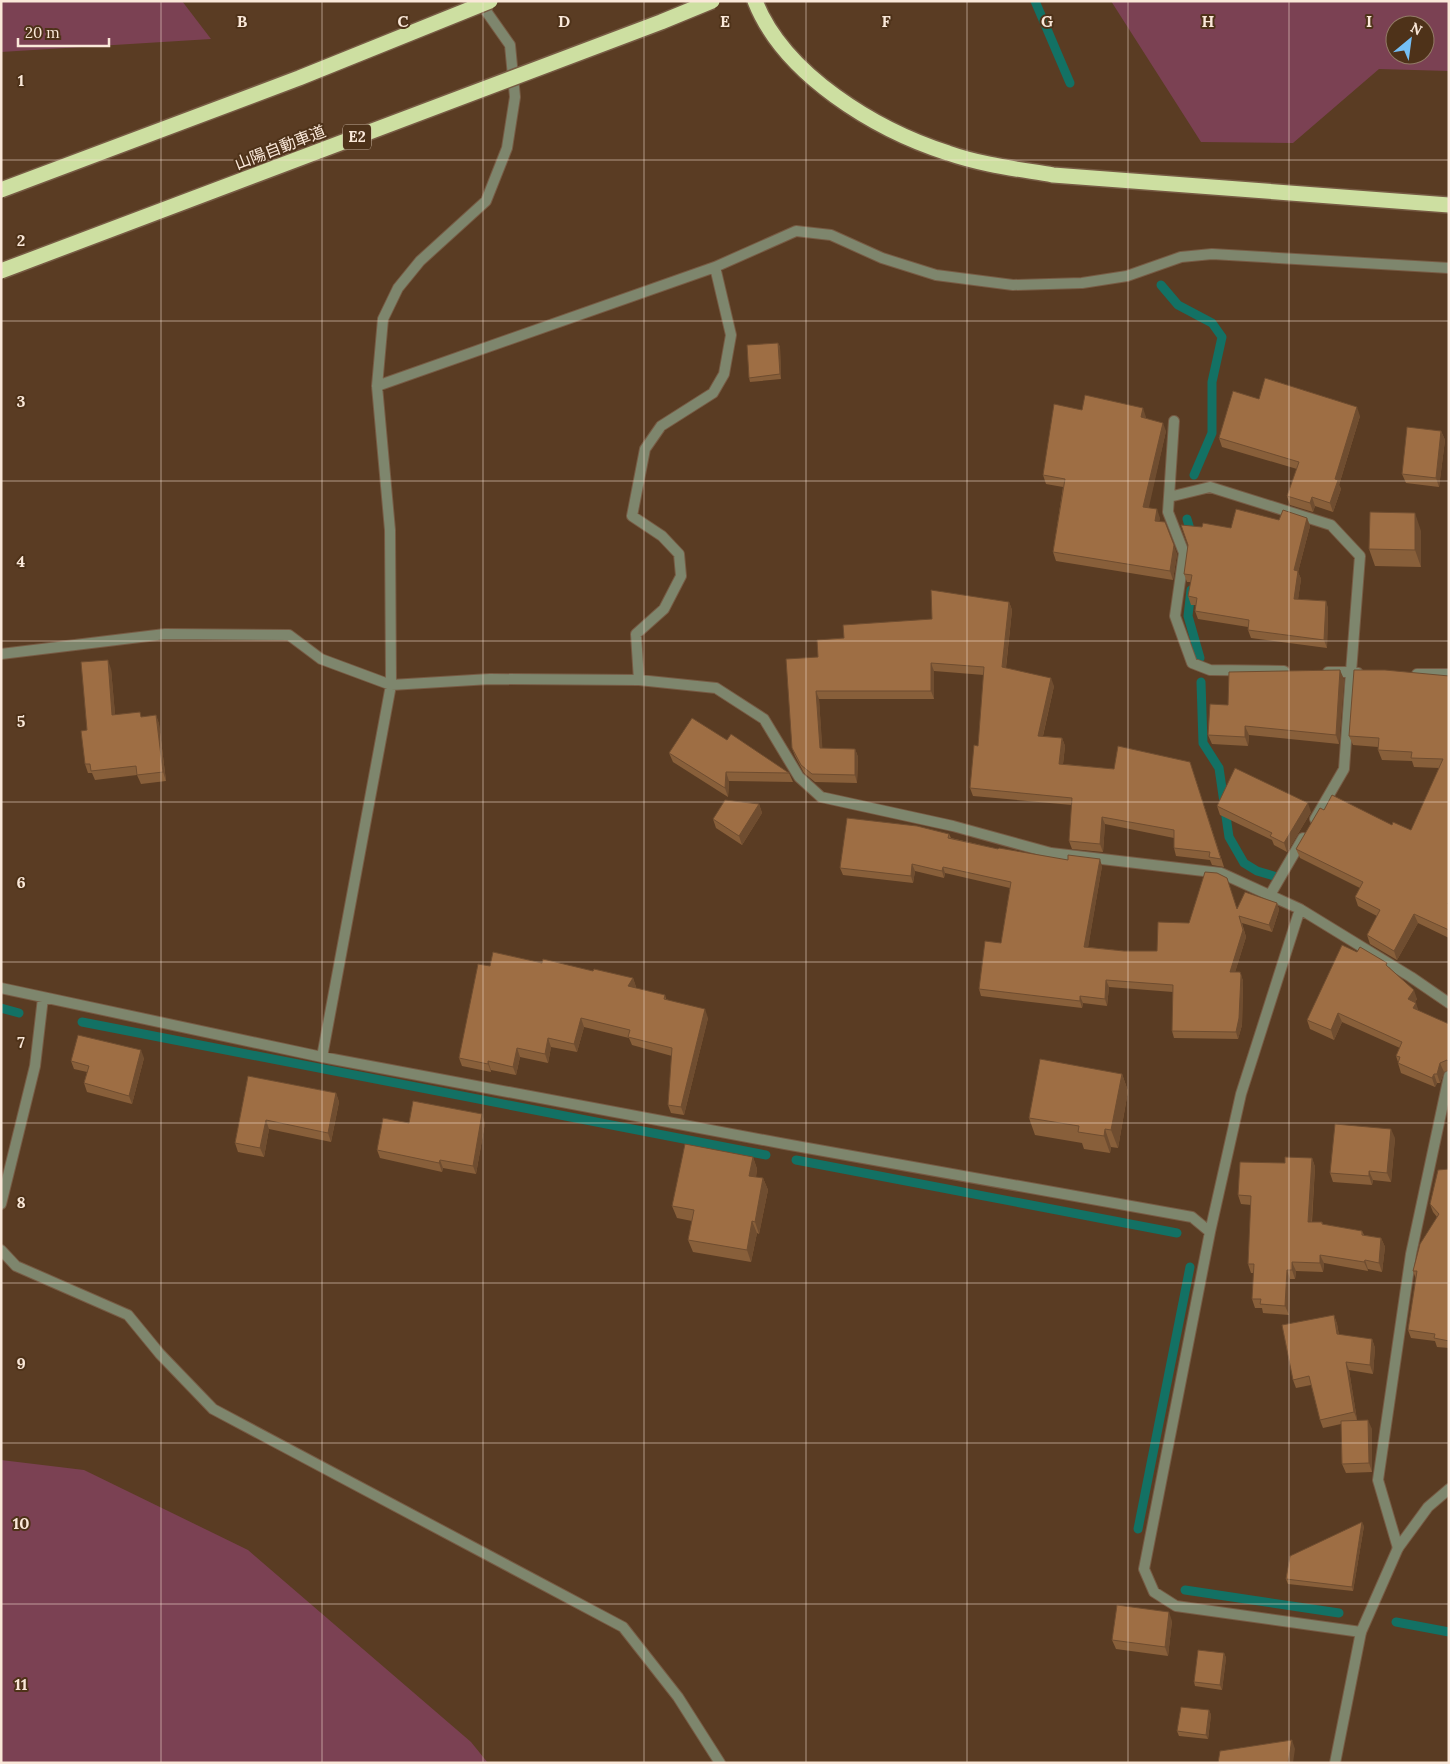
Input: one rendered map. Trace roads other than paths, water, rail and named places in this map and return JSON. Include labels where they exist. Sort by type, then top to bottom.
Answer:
[{"type":"highway","points":[[1,190],[299,78],[490,1]]},
{"type":"highway","name":"山陽自動車道","points":[[1,271],[661,22],[712,1]]},
{"type":"highway","points":[[755,1],[760,13],[784,49],[819,84],[857,111],[899,134],[948,154],[993,165],[1053,175],[1449,204]]},
{"type":"street","points":[[322,1057],[391,685],[390,530],[377,386],[383,319],[398,288],[420,261],[486,202],[507,148],[515,97],[510,45],[479,1]]},
{"type":"street","points":[[377,386],[714,267],[796,231],[831,235],[882,258],[936,276],[1013,285],[1082,283],[1127,276],[1181,257],[1212,254],[1449,268]]},
{"type":"street","points":[[639,680],[636,634],[664,609],[681,576],[679,554],[662,536],[632,516],[637,487],[644,449],[661,426],[713,393],[724,374],[731,335],[714,267]]},
{"type":"street","points":[[1174,421],[1168,512],[1184,553],[1175,616],[1192,663],[1210,670],[1295,672]]},
{"type":"street","points":[[1169,497],[1210,487],[1331,525],[1360,556],[1344,769],[1270,895]]},
{"type":"street","points":[[1,654],[165,634],[289,635],[321,659],[391,685],[490,679],[639,680],[716,688],[764,719],[799,777],[821,798],[953,826],[1051,853],[1221,873],[1300,909],[1411,977],[1449,1003]]},
{"type":"street","points":[[1314,672],[1371,673]]},
{"type":"street","points":[[1410,674],[1449,674]]},
{"type":"street","points":[[1300,909],[1241,1094],[1210,1232],[1144,1569],[1154,1592],[1176,1606],[1361,1632]]},
{"type":"street","points":[[1,988],[322,1057],[1192,1217],[1210,1232]]},
{"type":"street","points":[[1,1204],[35,1066],[44,998]]},
{"type":"street","points":[[1398,1548],[1378,1480],[1411,1254],[1449,1076]]},
{"type":"street","points":[[1,1250],[16,1266],[128,1315],[160,1354],[213,1410],[623,1627],[678,1697],[720,1763]]},
{"type":"street","points":[[1335,1763],[1361,1632],[1398,1548],[1428,1507],[1449,1489]]},
{"type":"waterway","points":[[1035,1],[1070,83]]},
{"type":"waterway","points":[[1161,285],[1178,305],[1212,323],[1222,337],[1212,382],[1212,433],[1194,475]]},
{"type":"waterway","points":[[1187,519],[1192,536]]},
{"type":"waterway","points":[[1191,590],[1188,616],[1200,658]]},
{"type":"waterway","points":[[1201,682],[1203,743],[1219,768],[1229,837],[1244,863],[1257,871],[1274,876]]},
{"type":"waterway","points":[[1,1008],[19,1013]]},
{"type":"waterway","points":[[82,1022],[766,1155]]},
{"type":"waterway","points":[[796,1160],[1177,1233]]},
{"type":"waterway","points":[[1138,1529],[1190,1267]]},
{"type":"waterway","points":[[1185,1590],[1339,1613]]},
{"type":"waterway","points":[[1396,1622],[1449,1632]]}]
